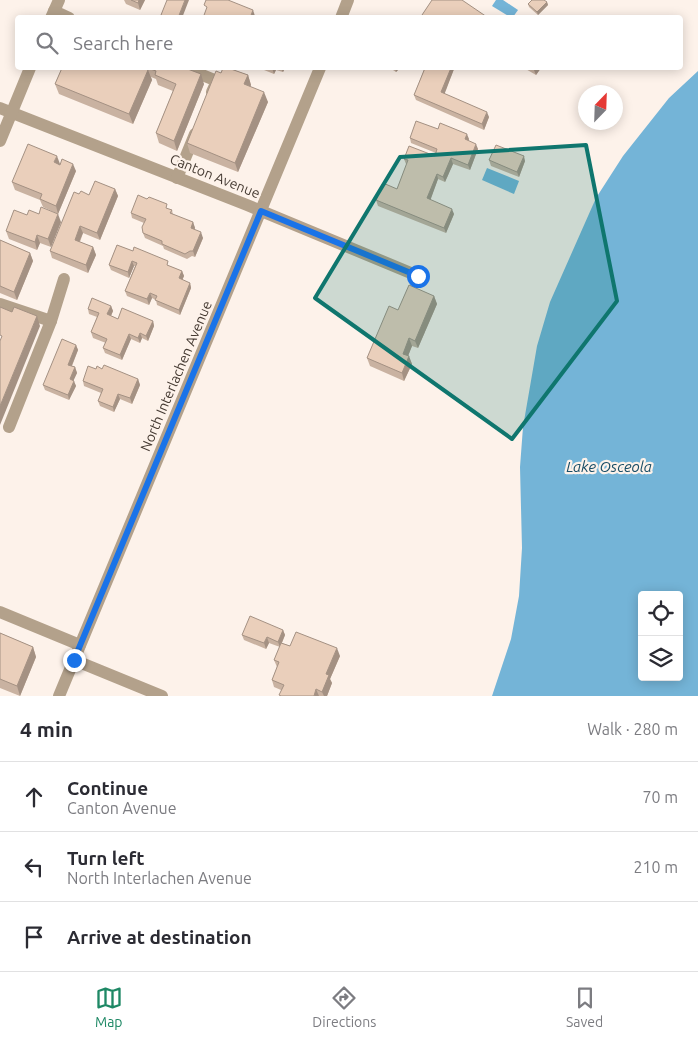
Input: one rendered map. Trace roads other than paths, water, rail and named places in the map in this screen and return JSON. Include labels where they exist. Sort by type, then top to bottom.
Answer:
[{"type":"street","points":[[342,15],[348,0]]},
{"type":"street","points":[[0,141],[6,110],[29,70]]},
{"type":"street","points":[[190,70],[217,81],[206,107]]},
{"type":"street","name":"North Interlachen Avenue","points":[[64,695],[80,645],[319,70]]},
{"type":"street","name":"Canton Avenue","points":[[6,110],[261,211],[418,276]]},
{"type":"street","points":[[177,178],[199,125]]},
{"type":"street","points":[[9,427],[51,320],[64,279]]},
{"type":"street","points":[[0,304],[51,320]]},
{"type":"street","points":[[0,612],[80,645]]},
{"type":"street","points":[[74,660],[162,696]]},
{"type":"water","points":[[496,0],[503,0],[518,10],[514,15],[507,15],[492,6]]},
{"type":"water","name":"Lake Osceola","points":[[698,71],[698,696],[492,696],[511,639],[519,596],[522,548],[520,467],[523,427],[537,346],[550,302],[596,198],[623,156],[669,98]]},
{"type":"water","points":[[487,168],[519,181],[514,194],[482,180]]}]
